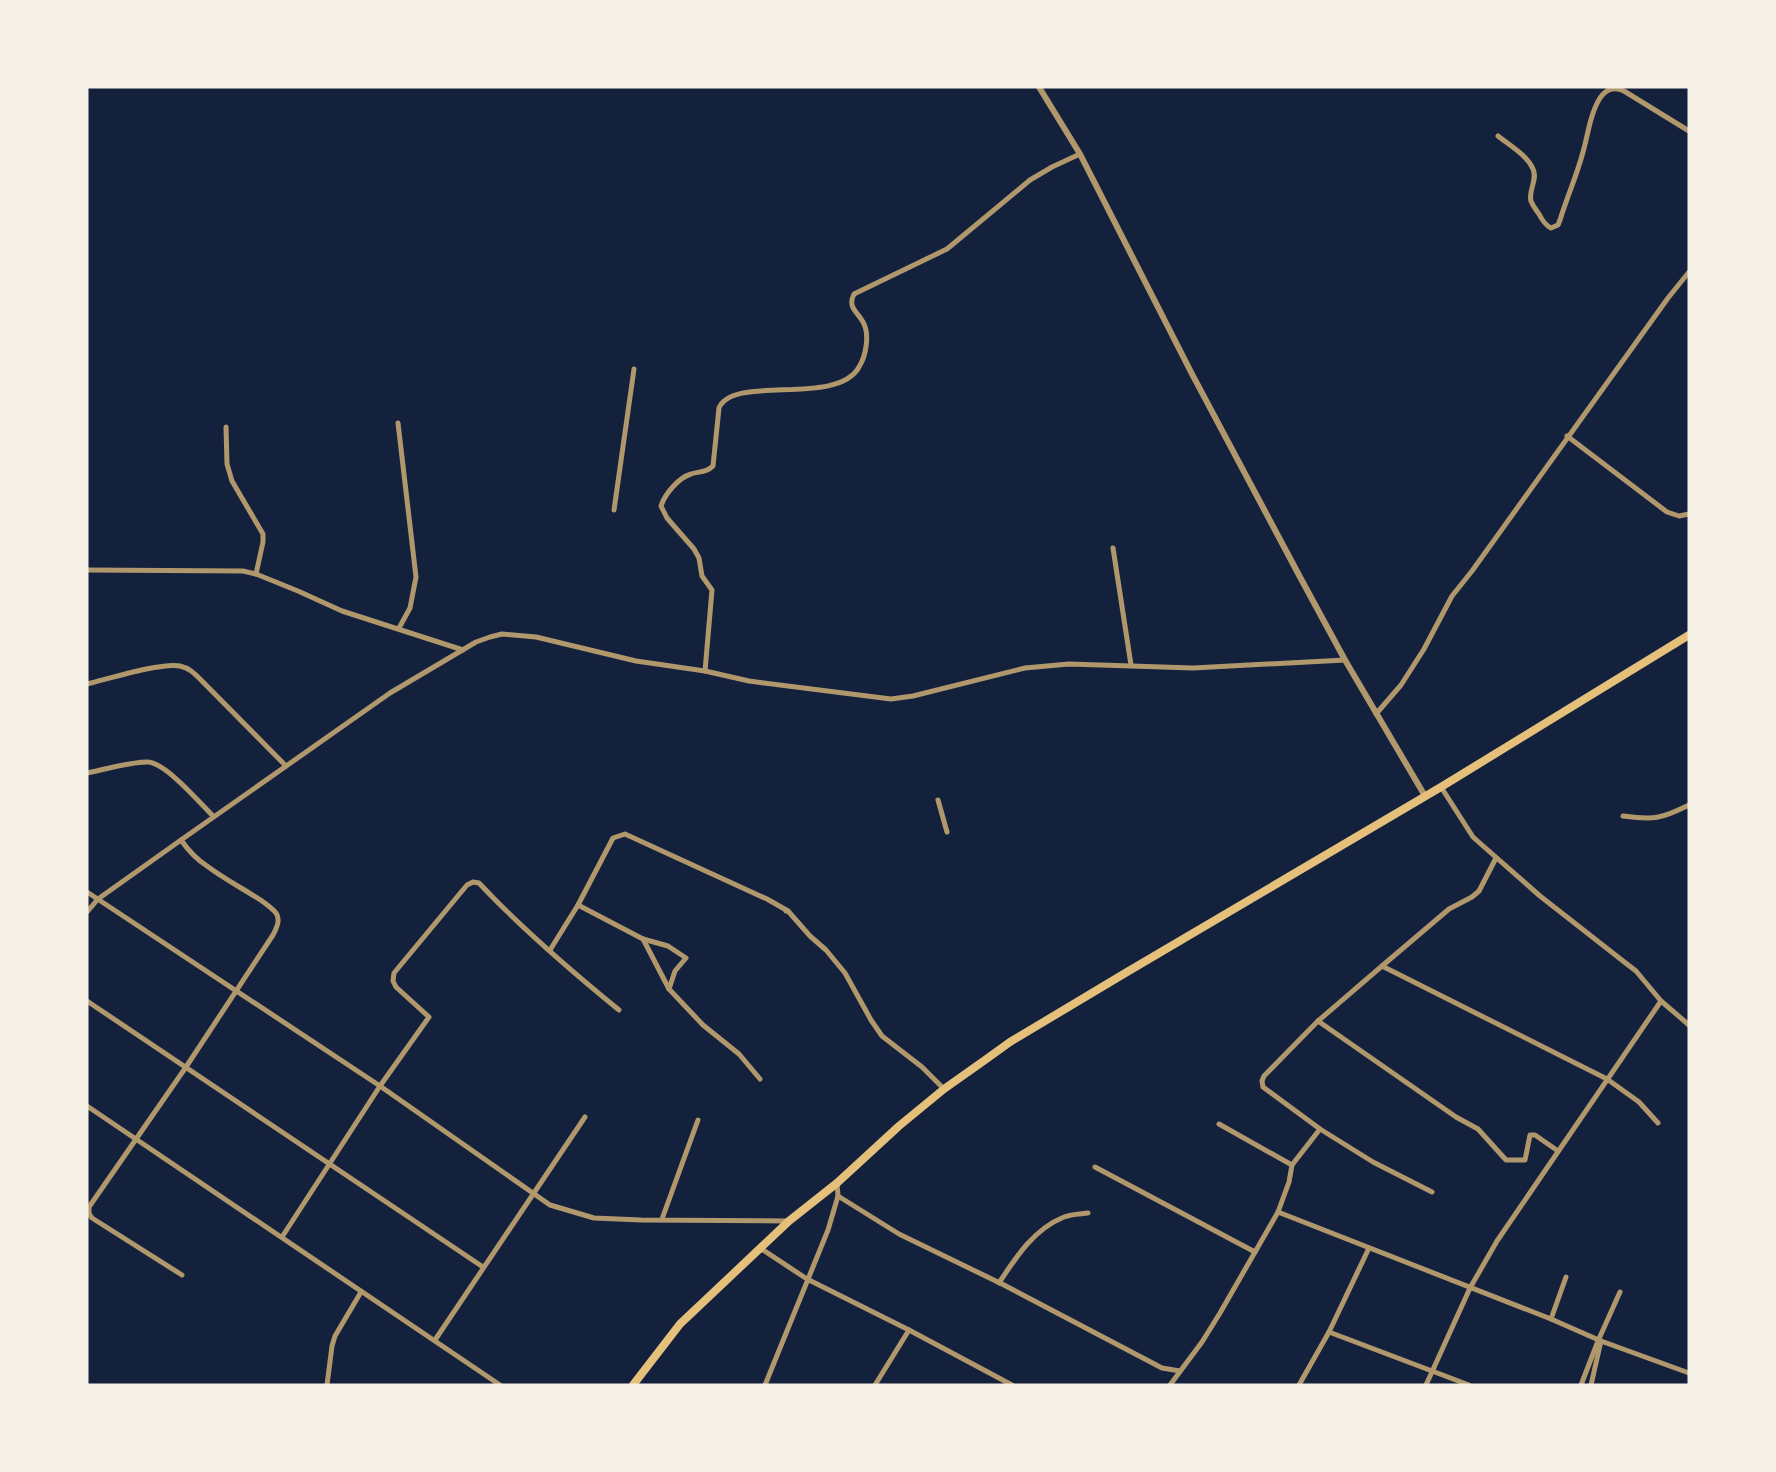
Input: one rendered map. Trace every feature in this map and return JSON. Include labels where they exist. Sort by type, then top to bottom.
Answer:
[{"type":"main road","points":[[633,1385],[680,1324],[789,1221],[837,1183],[944,1089],[1010,1042],[1441,787],[1689,635]]},
{"type":"street","points":[[1039,87],[1080,154],[1192,374],[1345,660],[1425,796]]},
{"type":"street","points":[[1498,136],[1530,163],[1535,177],[1531,192],[1532,202],[1547,226],[1554,227],[1560,220],[1583,153],[1593,114],[1600,99],[1613,87],[1624,91],[1689,130]]},
{"type":"street","points":[[705,671],[712,590],[702,576],[699,558],[694,549],[667,518],[661,506],[670,490],[685,477],[707,471],[713,466],[718,413],[721,404],[729,397],[744,393],[827,386],[849,378],[859,367],[865,355],[866,343],[864,324],[854,312],[852,304],[854,294],[947,249],[1030,180],[1080,154]]},
{"type":"street","points":[[1376,714],[1401,686],[1452,596],[1689,272]]},
{"type":"street","points":[[614,510],[634,369]]},
{"type":"street","points":[[398,423],[416,577],[410,608],[399,628]]},
{"type":"street","points":[[226,427],[227,464],[232,481],[263,534],[256,574]]},
{"type":"street","points":[[1567,436],[1667,512],[1679,516],[1689,514]]},
{"type":"street","points":[[1113,548],[1131,665]]},
{"type":"street","points":[[87,570],[243,571],[256,574],[342,611],[463,650]]},
{"type":"street","points":[[87,912],[98,899],[390,693],[463,650],[502,634],[515,634],[574,645],[636,661],[705,671],[749,681],[891,699],[913,696],[1025,668],[1069,664],[1194,668],[1345,660]]},
{"type":"street","points":[[87,684],[154,668],[183,666],[195,674],[286,766]]},
{"type":"street","points":[[87,773],[150,762],[164,769],[177,780],[213,816]]},
{"type":"street","points":[[1441,787],[1473,837],[1540,896],[1636,971],[1661,1001],[1689,1025]]},
{"type":"street","points":[[938,800],[947,832]]},
{"type":"street","points":[[1623,816],[1661,818],[1689,805]]},
{"type":"street","points":[[550,950],[578,905],[613,838],[625,834],[767,899],[786,911],[826,950],[845,973],[882,1036],[944,1089]]},
{"type":"street","points":[[181,840],[197,859],[267,905],[278,918],[278,925],[273,935],[136,1141],[89,1207],[88,1212],[92,1218],[182,1275]]},
{"type":"street","points":[[1432,1192],[1373,1161],[1320,1129],[1263,1087],[1262,1081],[1287,1051],[1318,1021],[1449,909],[1479,891],[1496,858]]},
{"type":"street","points":[[282,1237],[380,1086],[429,1017],[396,987],[393,981],[394,973],[467,885],[473,882],[479,883],[574,974],[619,1010]]},
{"type":"street","points":[[87,892],[380,1086],[550,1205],[594,1218],[789,1221]]},
{"type":"street","points":[[578,905],[643,939],[668,946],[686,958],[675,971],[669,989]]},
{"type":"street","points":[[643,939],[669,989],[703,1025],[739,1054],[760,1079]]},
{"type":"street","points":[[1382,966],[1607,1079],[1639,1102],[1658,1123]]},
{"type":"street","points":[[87,1001],[483,1267]]},
{"type":"street","points":[[1426,1385],[1470,1288],[1497,1241],[1661,1001]]},
{"type":"street","points":[[1318,1021],[1456,1117],[1478,1129],[1506,1160],[1525,1160],[1530,1135],[1535,1135],[1558,1151]]},
{"type":"street","points":[[87,1107],[500,1385]]},
{"type":"street","points":[[435,1340],[585,1117]]},
{"type":"street","points":[[662,1220],[698,1120]]},
{"type":"street","points":[[1219,1124],[1292,1165]]},
{"type":"street","points":[[1170,1385],[1202,1342],[1255,1252],[1278,1212],[1289,1182],[1292,1165],[1320,1129]]},
{"type":"street","points":[[1095,1167],[1255,1252]]},
{"type":"street","points":[[765,1385],[828,1230],[838,1196],[837,1183]]},
{"type":"street","points":[[838,1196],[900,1234],[1162,1368],[1180,1371]]},
{"type":"street","points":[[1278,1212],[1551,1319],[1599,1341],[1689,1373]]},
{"type":"street","points":[[999,1283],[1038,1232],[1065,1216],[1088,1213]]},
{"type":"street","points":[[760,1248],[807,1279],[1012,1385]]},
{"type":"street","points":[[1299,1385],[1329,1332],[1369,1248]]},
{"type":"street","points":[[1551,1319],[1566,1277]]},
{"type":"street","points":[[327,1385],[335,1336],[361,1292]]},
{"type":"street","points":[[1581,1385],[1620,1292]]},
{"type":"street","points":[[875,1385],[909,1330]]},
{"type":"street","points":[[1329,1332],[1468,1385]]},
{"type":"street","points":[[1591,1385],[1599,1341]]}]
